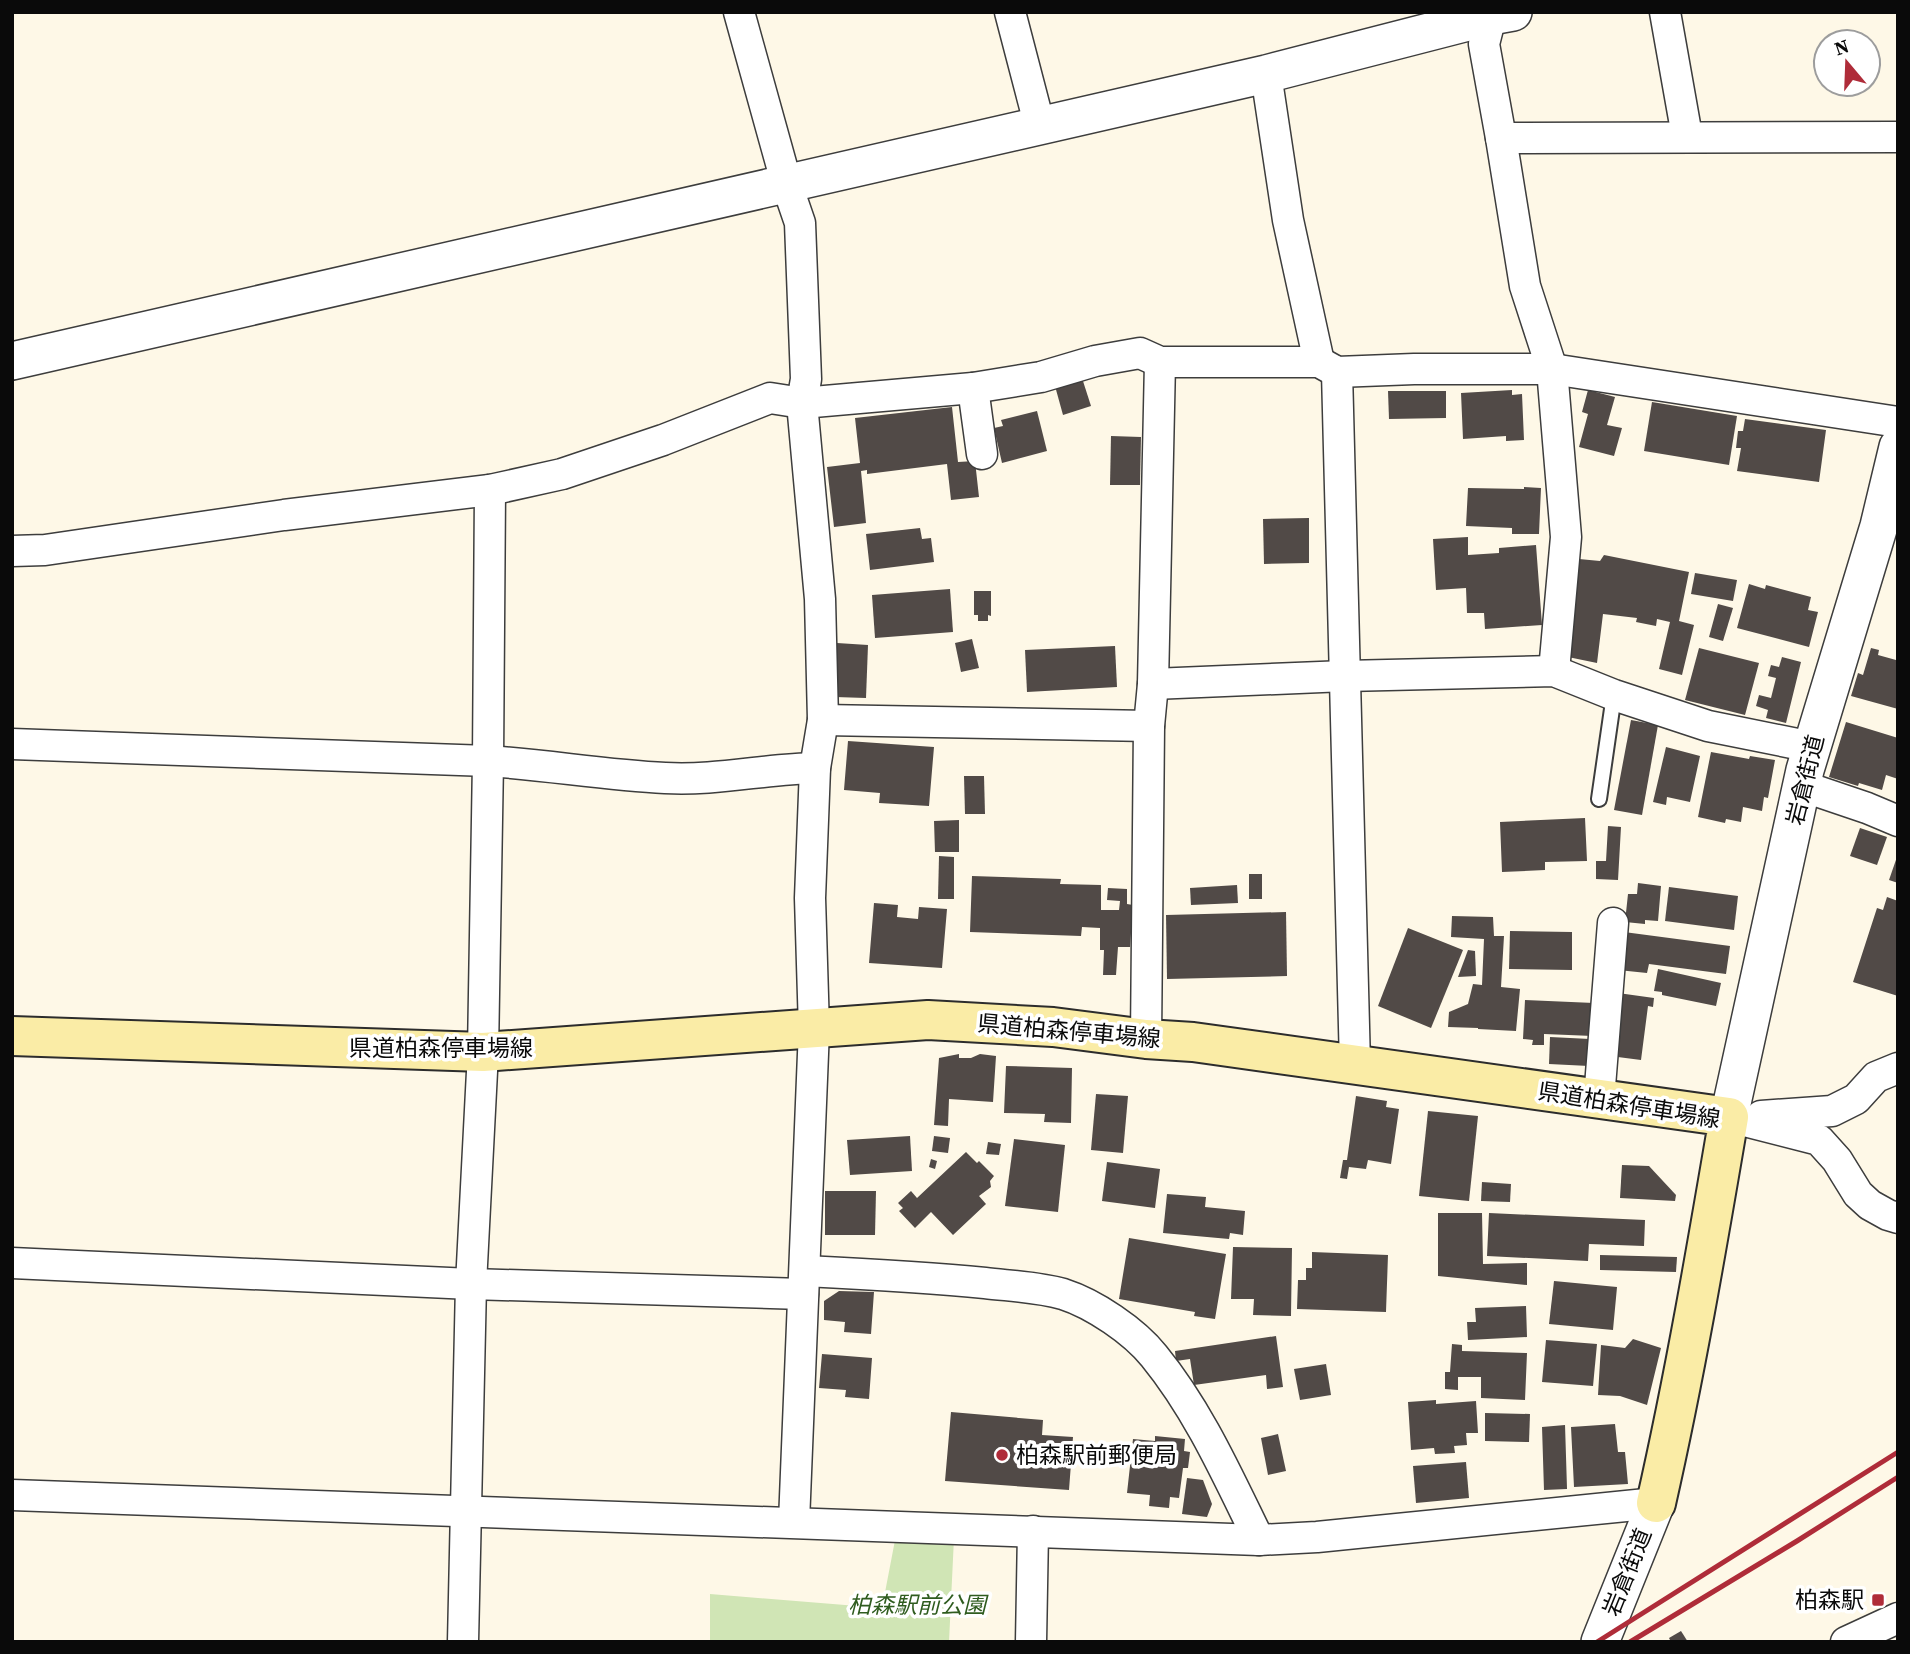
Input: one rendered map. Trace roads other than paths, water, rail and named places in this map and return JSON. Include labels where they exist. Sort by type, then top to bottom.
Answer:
[{"type":"main road","name":"県道柏森停車場線","points":[[12,1036],[483,1052],[928,1020],[1053,1027],[1193,1042],[1730,1117],[1690,1342],[1656,1503]]},
{"type":"street","points":[[739,12],[800,223],[806,379],[802,403],[820,599],[823,720],[815,768],[810,898],[814,1029],[794,1522]]},
{"type":"street","points":[[1010,12],[1040,127]]},
{"type":"street","points":[[1665,12],[1687,136]]},
{"type":"street","points":[[12,361],[1040,127],[1266,74],[1498,13]]},
{"type":"street","points":[[1498,13],[1485,44],[1525,286],[1552,369],[1566,537],[1554,671]]},
{"type":"street","points":[[1266,74],[1287,220],[1328,367],[1345,676],[1355,1065]]},
{"type":"street","points":[[1501,138],[1898,137]]},
{"type":"street","points":[[12,551],[45,550],[284,515],[490,490],[562,474],[663,440],[770,398],[802,403],[973,388],[1041,377],[1096,361],[1140,353],[1160,362],[1414,369],[1552,369],[1898,422]]},
{"type":"street","points":[[1146,1039],[1149,726],[1153,684],[1160,362]]},
{"type":"street","points":[[973,388],[982,454]]},
{"type":"street","name":"岩倉街道","points":[[1730,1117],[1802,786],[1812,747],[1888,529],[1898,447]]},
{"type":"street","points":[[463,1642],[471,1284],[483,1052],[490,490]]},
{"type":"street","points":[[1153,684],[1554,671],[1614,695],[1708,726],[1812,747]]},
{"type":"street","points":[[823,720],[1149,726]]},
{"type":"street","points":[[12,744],[488,761],[667,779],[815,768]]},
{"type":"street","points":[[1802,786],[1898,821]]},
{"type":"street","points":[[1599,1099],[1613,923]]},
{"type":"street","points":[[1730,1117],[1832,1111],[1856,1099],[1876,1077],[1898,1069]]},
{"type":"street","points":[[1730,1117],[1819,1140],[1837,1160],[1858,1195],[1870,1205],[1898,1218]]},
{"type":"street","points":[[12,1264],[471,1284],[804,1283],[909,1276],[1063,1294],[1084,1302],[1120,1324],[1153,1355],[1186,1402],[1215,1452],[1259,1540]]},
{"type":"street","points":[[12,1495],[1259,1540],[1317,1537],[1656,1503]]},
{"type":"street","name":"岩倉街道","points":[[1600,1642],[1656,1503]]},
{"type":"street","points":[[1031,1642],[1033,1531]]},
{"type":"street","points":[[1846,1642],[1898,1618]]},
{"type":"lane","points":[[1599,799],[1614,695]]},
{"type":"railway","points":[[1597,1642],[1898,1452]]},
{"type":"railway","points":[[1630,1642],[1898,1477]]},
{"type":"place","name":"柏森駅前郵便局","points":[[1002,1455]]},
{"type":"place","name":"柏森駅","points":[[1878,1600]]},
{"type":"park label","name":"柏森駅前公園","points":[[917,1605]]}]
